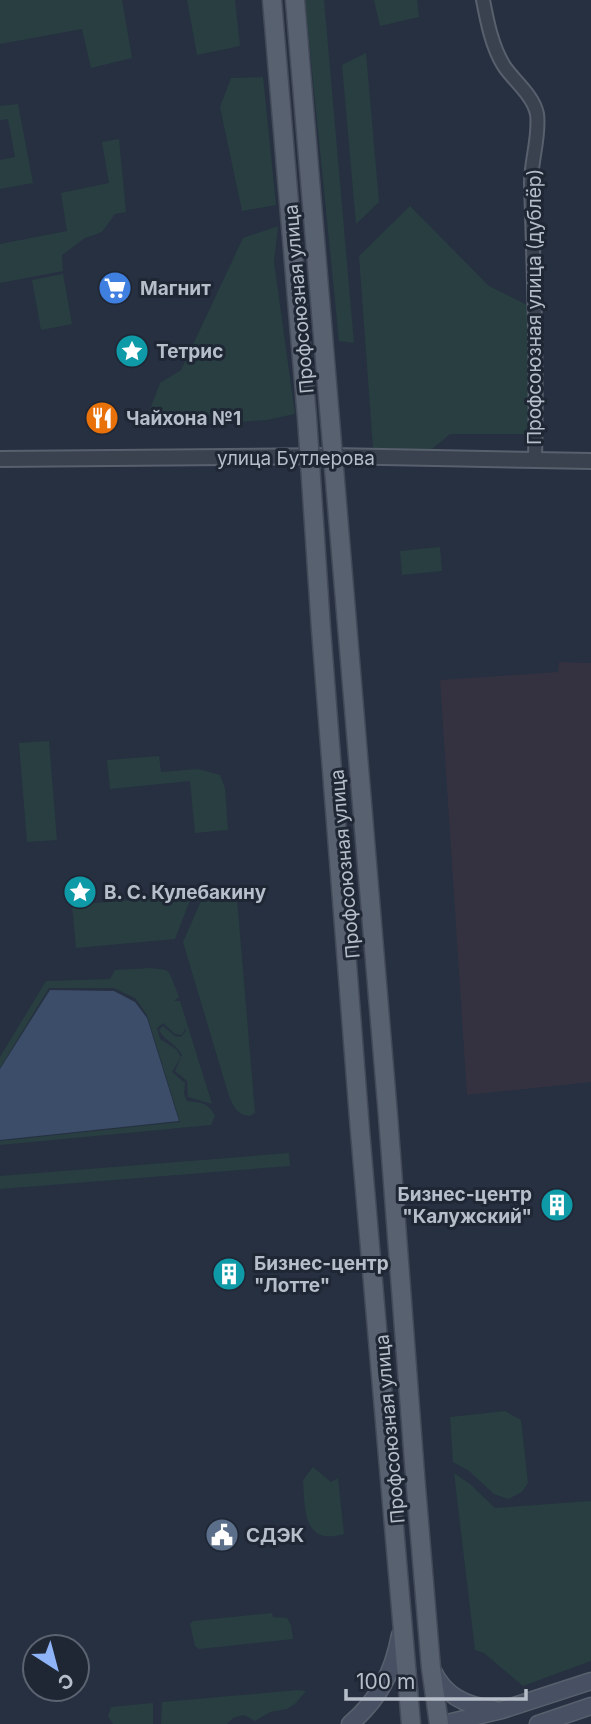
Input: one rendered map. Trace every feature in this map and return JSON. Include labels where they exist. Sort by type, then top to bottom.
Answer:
[{"type":"main road","name":"Профсоюзная улица","points":[[272,0],[310,457],[360,1131],[411,1724]]},
{"type":"main road","name":"Профсоюзная улица","points":[[295,0],[431,1668],[441,1724]]},
{"type":"main road","points":[[350,1724],[366,1710],[390,1676],[401,1626]]},
{"type":"main road","points":[[431,1668],[438,1682],[461,1701],[475,1707],[502,1710]]},
{"type":"main road","points":[[441,1724],[502,1710],[591,1681]]},
{"type":"main road","points":[[538,1724],[591,1706]]},
{"type":"street","name":"Профсоюзная улица (дублёр)","points":[[483,0],[495,48],[502,64],[527,94],[537,115],[531,170],[535,299],[535,460]]},
{"type":"street","name":"улица Бутлерова","points":[[0,459],[333,456],[591,461]]},
{"type":"shaded area","points":[[559,662],[591,663],[591,1082],[467,1095],[440,680],[558,672]]},
{"type":"green space","points":[[0,0],[122,0],[132,58],[91,68],[82,29],[0,44]]},
{"type":"green space","points":[[187,0],[235,0],[240,46],[197,55]]},
{"type":"green space","points":[[305,0],[324,0],[354,343],[339,341]]},
{"type":"green space","points":[[374,0],[417,0],[419,17],[380,26]]},
{"type":"green space","points":[[366,53],[379,202],[356,224],[342,65]]},
{"type":"green space","points":[[263,77],[276,205],[242,211],[220,107],[231,78]]},
{"type":"green space","points":[[18,104],[33,183],[0,189],[0,160],[15,157],[8,119],[0,120],[0,106]]},
{"type":"green space","points":[[119,139],[126,212],[115,214],[102,232],[85,238],[62,255],[63,271],[0,283],[0,244],[67,231],[61,193],[109,183],[102,142]]},
{"type":"green space","points":[[410,206],[489,286],[529,306],[529,434],[450,434],[431,450],[373,448],[359,256]]},
{"type":"green space","points":[[278,226],[274,262],[295,414],[267,420],[143,428],[160,383],[181,370],[243,238]]},
{"type":"green space","points":[[63,274],[72,324],[41,330],[32,280]]},
{"type":"green space","points":[[440,547],[442,571],[402,575],[400,551]]},
{"type":"green space","points":[[49,741],[57,840],[27,842],[19,743]]},
{"type":"green space","points":[[159,756],[161,772],[198,769],[220,775],[225,788],[228,830],[195,833],[190,781],[110,789],[107,760]]},
{"type":"green space","points":[[236,887],[255,1113],[250,1116],[239,1112],[229,1096],[183,942],[206,890]]},
{"type":"green space","points":[[192,895],[175,939],[76,948],[72,905]]},
{"type":"green space","points":[[115,970],[166,970],[170,974],[179,997],[174,1001],[180,1001],[212,1104],[188,1097],[187,1081],[175,1071],[182,1055],[159,1030],[163,1026],[175,1036],[181,1037],[186,1031],[182,1022],[185,1029],[182,1035],[175,1034],[163,1023],[157,1028],[160,1039],[176,1049],[181,1057],[172,1072],[185,1083],[184,1094],[187,1101],[210,1108],[215,1116],[211,1125],[0,1145],[0,1141],[180,1122],[147,1015],[135,998],[114,988],[49,988],[0,1068],[0,1057],[46,981],[110,979]]},
{"type":"green space","points":[[289,1153],[290,1166],[0,1189],[0,1176]]},
{"type":"green space","points":[[505,1411],[521,1420],[528,1483],[522,1492],[508,1499],[494,1494],[469,1471],[453,1462],[450,1417]]},
{"type":"green space","points":[[313,1467],[331,1482],[338,1478],[344,1534],[321,1535],[309,1523],[304,1503],[303,1480]]},
{"type":"green space","points":[[454,1473],[495,1508],[591,1501],[591,1661],[523,1686],[484,1653],[475,1650]]},
{"type":"green space","points":[[272,1613],[273,1617],[287,1618],[293,1639],[199,1649],[195,1646],[190,1624],[193,1621]]},
{"type":"green space","points":[[306,1691],[296,1703],[287,1709],[270,1712],[255,1721],[244,1715],[233,1718],[227,1724],[161,1724],[162,1702]]},
{"type":"green space","points":[[153,1703],[153,1724],[113,1724],[108,1716],[111,1707]]},
{"type":"water","points":[[50,990],[114,991],[135,1002],[147,1018],[179,1121],[0,1140],[0,1069]]},
{"type":"place","name":"Магнит","points":[[115,288]]},
{"type":"place","name":"Тетрис","points":[[132,351]]},
{"type":"place","name":"Чайхона №1","points":[[102,418]]},
{"type":"place","name":"В. С. Кулебакину","points":[[80,892]]},
{"type":"place","name":"Бизнес-центр \"Калужский\"","points":[[557,1205]]},
{"type":"place","name":"Бизнес-центр \"Лотте\"","points":[[229,1274]]},
{"type":"place","name":"СДЭК","points":[[222,1535]]}]
